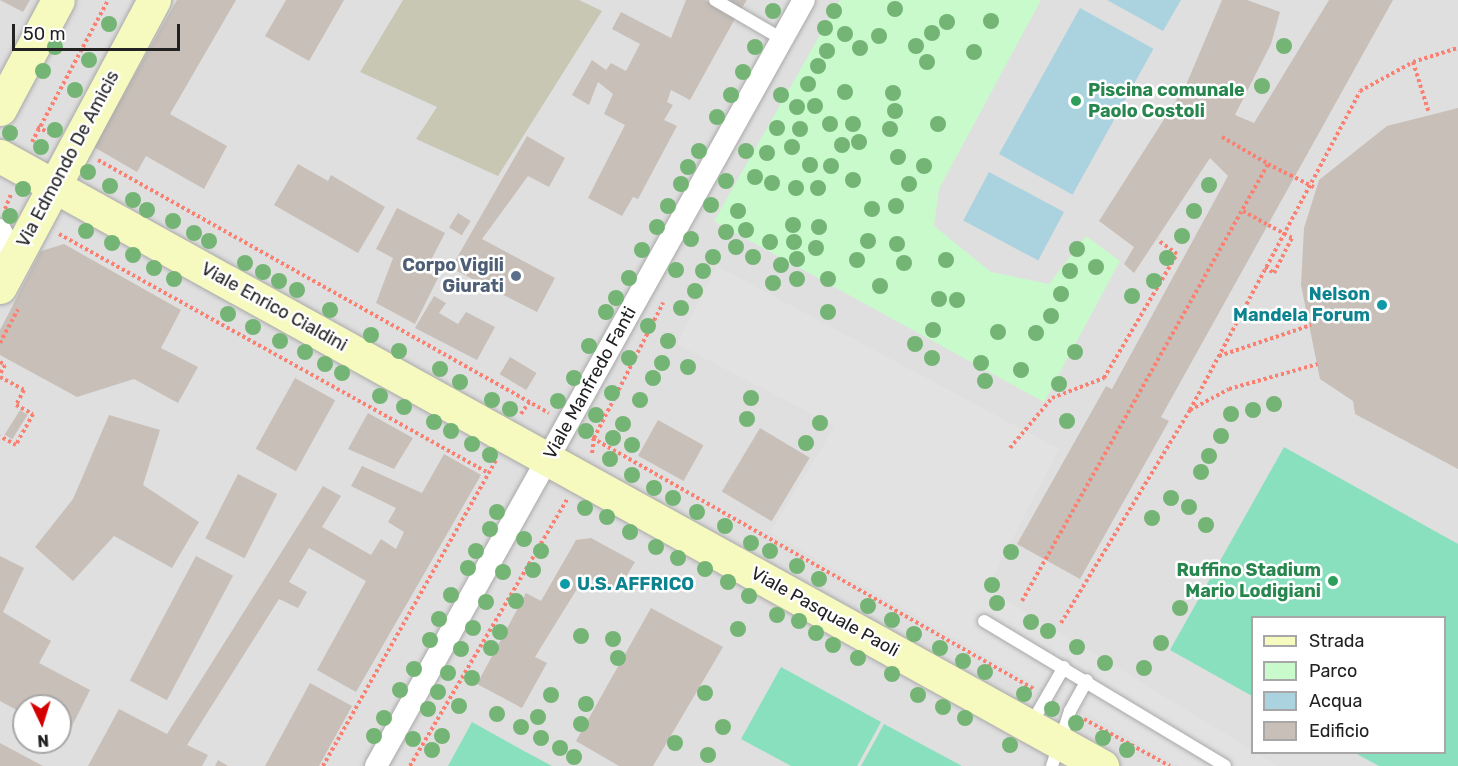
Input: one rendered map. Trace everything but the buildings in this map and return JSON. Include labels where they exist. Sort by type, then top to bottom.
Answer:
[{"type":"street","points":[[0,109],[58,0]]},
{"type":"street","name":"Via Edmondo De Amicis","points":[[0,287],[8,243],[53,185],[154,0]]},
{"type":"street","name":"Viale Manfredo Fanti","points":[[376,766],[804,0]]},
{"type":"street","name":"Viale Enrico Cialdini","points":[[11,162],[548,458]]},
{"type":"street","name":"Viale Pasquale Paoli","points":[[548,458],[1030,726],[1057,755],[1102,766]]},
{"type":"lane","points":[[715,0],[782,39]]},
{"type":"lane","points":[[984,621],[1227,765]]},
{"type":"lane","points":[[1030,726],[1064,667]]},
{"type":"lane","points":[[1057,755],[1070,711],[1087,680]]},
{"type":"path","points":[[0,218],[11,162],[37,126],[108,0]]},
{"type":"path","points":[[1061,623],[1190,410],[1264,267],[1311,189],[1360,91],[1413,62],[1458,48]]},
{"type":"path","points":[[1413,62],[1429,113]]},
{"type":"path","points":[[37,126],[529,402]]},
{"type":"path","points":[[1222,137],[1311,189]]},
{"type":"path","points":[[1022,601],[1269,164]]},
{"type":"path","points":[[1243,211],[1292,238],[1274,273],[1264,267]]},
{"type":"path","points":[[53,231],[488,473],[323,766]]},
{"type":"path","points":[[1010,448],[1052,398],[1104,378],[1177,254],[1158,240]]},
{"type":"path","points":[[1219,356],[1311,325]]},
{"type":"path","points":[[0,362],[5,365],[0,375],[24,390],[16,405],[33,414],[16,445],[0,436]]},
{"type":"path","points":[[1190,410],[1229,389],[1318,364]]},
{"type":"path","points":[[592,455],[594,438],[1047,697]]},
{"type":"path","points":[[410,766],[555,512],[569,497]]},
{"type":"path","points":[[1070,711],[1170,766]]},
{"type":"shaded area","points":[[0,0],[1458,0],[1458,766],[0,766]]},
{"type":"shaded area","points":[[403,0],[579,0],[602,11],[498,176],[416,139],[437,107],[360,72]]},
{"type":"shaded area","points":[[717,266],[1059,449],[987,588],[1251,749],[1251,754],[1258,754],[1278,766],[1179,766],[770,532],[835,426],[677,344]]},
{"type":"green space","points":[[840,0],[1041,0],[939,189],[934,226],[991,272],[1049,284],[1086,236],[1120,261],[1044,402],[714,221]]},
{"type":"green space","name":"Ruffino Stadium Mario Lodigiani","points":[[1284,447],[1458,544],[1458,766],[1379,766],[1357,754],[1446,754],[1446,616],[1251,616],[1251,695],[1170,650]]},
{"type":"green space","points":[[781,667],[881,722],[857,766],[791,766],[741,739]]},
{"type":"green space","points":[[472,722],[524,751],[552,766],[448,766]]},
{"type":"green space","points":[[884,724],[962,766],[861,766]]},
{"type":"water","name":"Piscina comunale Paolo Costoli","points":[[1107,0],[1181,0],[1163,31]]},
{"type":"water","name":"Piscina comunale Paolo Costoli","points":[[1080,8],[1153,49],[1073,195],[999,154]]},
{"type":"water","points":[[989,172],[1064,212],[1038,260],[963,221]]},
{"type":"place","name":"Piscina comunale Paolo Costoli","points":[[1076,101]]},
{"type":"place","name":"Corpo Vigili Giurati","points":[[516,276]]},
{"type":"place","name":"Nelson Mandela Forum","points":[[1382,305]]},
{"type":"place","name":"Ruffino Stadium Mario Lodigiani","points":[[1333,581]]},
{"type":"place","name":"U.S. AFFRICO","points":[[565,584]]}]
